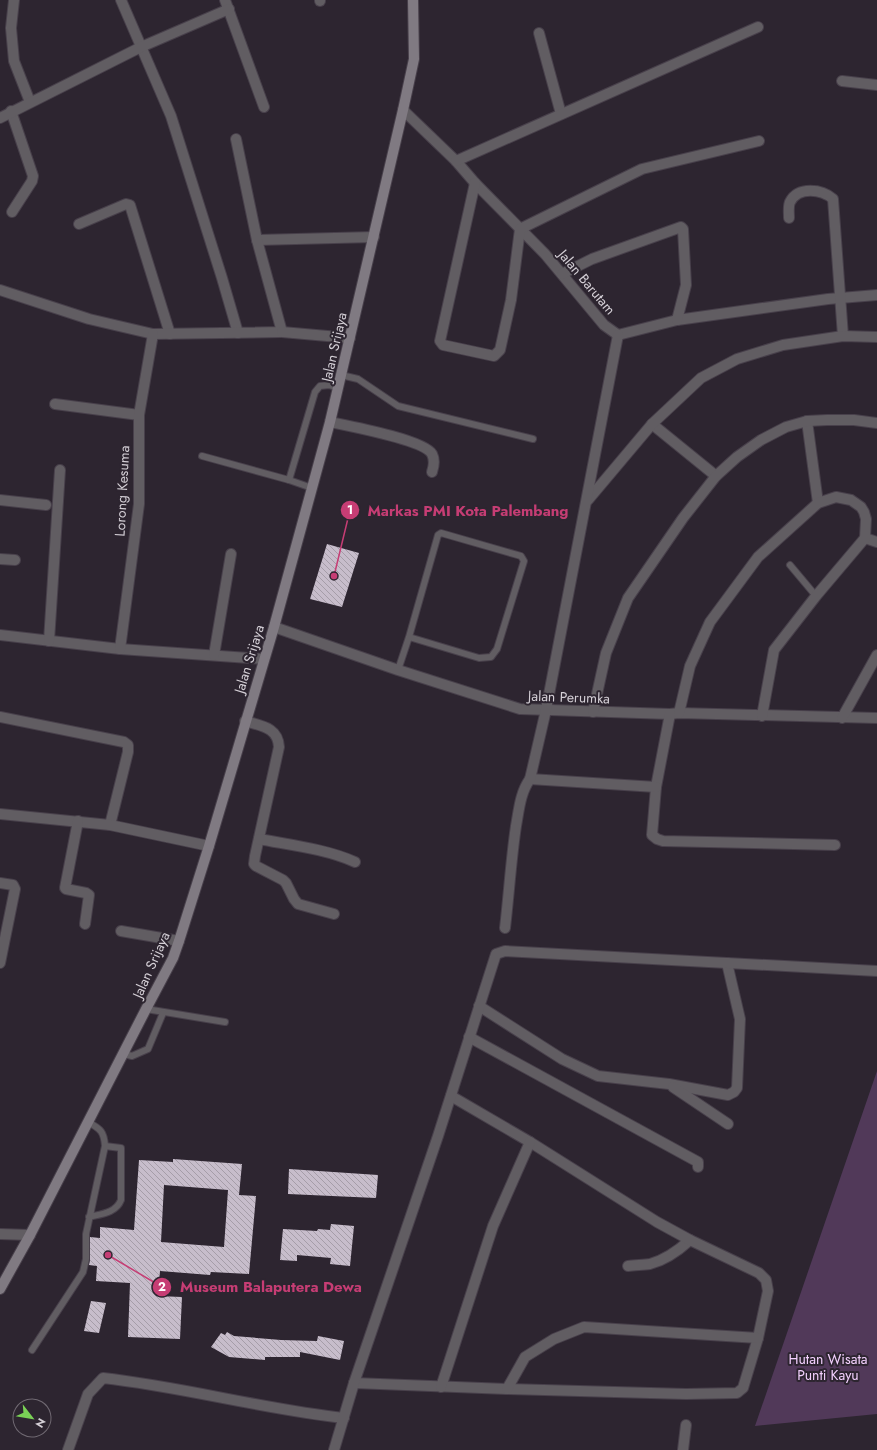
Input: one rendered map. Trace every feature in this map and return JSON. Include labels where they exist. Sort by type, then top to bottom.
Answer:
[{"type":"street","points":[[14,0],[11,28],[14,61],[30,102]]},
{"type":"street","points":[[121,0],[171,116],[238,333]]},
{"type":"street","name":"Jalan Srijaya","points":[[0,1289],[30,1235],[124,1054],[173,958],[179,941],[209,846],[274,627],[342,375],[414,60],[412,0]]},
{"type":"street","points":[[0,118],[227,4],[264,107]]},
{"type":"street","points":[[456,161],[758,27]]},
{"type":"street","points":[[539,32],[561,114]]},
{"type":"street","points":[[842,81],[877,85]]},
{"type":"street","name":"Jalan Barutam","points":[[403,110],[456,161],[475,183],[545,254],[604,325],[618,335],[677,320],[841,298],[877,295]]},
{"type":"street","points":[[12,111],[33,176],[32,181],[12,212]]},
{"type":"street","points":[[236,139],[257,240],[282,332]]},
{"type":"street","points":[[475,183],[440,341],[443,345],[494,356],[498,354],[500,350],[511,300],[520,229],[642,169],[759,141]]},
{"type":"street","points":[[789,218],[789,203],[794,196],[800,192],[823,192],[833,199],[844,336]]},
{"type":"street","points":[[79,224],[126,204],[130,205],[170,334]]},
{"type":"street","points":[[562,274],[592,259],[681,228],[683,229],[686,284],[677,320]]},
{"type":"street","points":[[257,240],[374,237]]},
{"type":"street","points":[[0,290],[89,319],[153,334],[282,332],[350,338]]},
{"type":"street","name":"Lorong Kesuma","points":[[120,649],[139,504],[140,415],[153,334]]},
{"type":"street","points":[[505,928],[514,843],[521,799],[526,785],[530,780],[546,710],[618,335]]},
{"type":"street","points":[[587,500],[652,424],[701,378],[737,359],[783,345],[844,336],[877,336]]},
{"type":"street","points":[[55,404],[140,415]]},
{"type":"street","points":[[593,712],[606,653],[628,598],[683,518],[716,476],[737,458],[762,440],[786,427],[807,421],[841,420],[877,423]]},
{"type":"street","points":[[807,421],[818,503]]},
{"type":"street","points":[[330,422],[406,439],[419,444],[432,454],[434,461],[432,472]]},
{"type":"street","points":[[652,424],[716,476]]},
{"type":"street","points":[[49,641],[60,470]]},
{"type":"street","points":[[762,716],[774,650],[816,596],[865,538],[866,519],[861,507],[851,500],[836,497],[818,503],[758,557],[710,622],[690,666],[675,714],[656,787],[652,835],[663,841],[835,845]]},
{"type":"street","points":[[0,500],[46,505]]},
{"type":"street","points":[[865,538],[877,542]]},
{"type":"street","points":[[214,655],[231,554]]},
{"type":"street","points":[[0,559],[16,560]]},
{"type":"street","name":"Jalan Perumka","points":[[274,627],[398,670],[520,709],[877,718]]},
{"type":"street","points":[[0,635],[120,649],[264,659]]},
{"type":"street","points":[[842,718],[877,655]]},
{"type":"street","points":[[0,717],[124,742],[128,745],[128,752],[110,825]]},
{"type":"street","points":[[245,721],[275,732],[279,739],[279,747],[254,856],[254,864],[283,880],[298,904],[334,914]]},
{"type":"street","points":[[530,780],[656,787]]},
{"type":"street","points":[[0,814],[110,825],[209,846]]},
{"type":"street","points":[[78,821],[65,888],[86,893],[90,896],[85,924]]},
{"type":"street","points":[[259,839],[345,857],[355,862]]},
{"type":"street","points":[[0,883],[13,885],[15,888],[0,963]]},
{"type":"street","points":[[121,931],[179,941]]},
{"type":"street","points":[[334,1450],[354,1383],[451,1096],[496,954],[505,951],[877,971]]},
{"type":"street","points":[[479,1006],[562,1059],[598,1076],[669,1084],[728,1095],[734,1092],[737,1088],[740,1019],[726,963]]},
{"type":"street","points":[[469,1037],[698,1162],[698,1167]]},
{"type":"street","points":[[669,1084],[728,1124]]},
{"type":"street","points":[[354,1383],[686,1394],[737,1393],[743,1388],[758,1338],[768,1291],[766,1280],[759,1273],[690,1240],[657,1222],[530,1142],[451,1096]]},
{"type":"street","points":[[441,1387],[493,1226],[530,1142]]},
{"type":"street","points":[[0,1234],[30,1235]]},
{"type":"street","points":[[628,1266],[649,1264],[664,1258],[680,1250],[690,1240]]},
{"type":"street","points":[[507,1389],[525,1357],[554,1339],[584,1327],[758,1338]]},
{"type":"street","points":[[68,1450],[88,1394],[103,1378],[166,1386],[278,1409],[344,1418]]},
{"type":"street","points":[[683,1450],[686,1425]]},
{"type":"lane","points":[[342,375],[358,379],[398,406],[533,439]]},
{"type":"lane","points":[[289,480],[315,392],[320,386],[329,385],[338,388]]},
{"type":"lane","points":[[202,456],[289,480],[312,488]]},
{"type":"lane","points":[[398,670],[437,538],[441,533],[521,556],[523,558],[524,561],[497,649],[491,657],[479,658],[409,637]]},
{"type":"lane","points":[[790,565],[816,596]]},
{"type":"lane","points":[[146,1010],[225,1022]]},
{"type":"lane","points":[[124,1054],[132,1056],[148,1049],[163,1013]]},
{"type":"lane","points":[[32,1350],[82,1272],[86,1259],[86,1234],[105,1146],[104,1137],[100,1129],[88,1122]]},
{"type":"lane","points":[[89,1217],[117,1208],[121,1200],[122,1149],[120,1147],[105,1146]]},
{"type":"green space","name":"Hutan Wisata Punti Kayu","points":[[877,1071],[877,1414],[755,1426]]},
{"type":"building","points":[[327,544],[359,553],[342,607],[310,599]]},
{"type":"building","points":[[173,1159],[242,1164],[239,1195],[256,1196],[249,1274],[211,1272],[210,1275],[160,1271],[158,1296],[182,1297],[180,1339],[128,1337],[130,1283],[96,1281],[97,1266],[89,1265],[90,1237],[100,1238],[100,1227],[134,1230],[139,1160],[173,1162]],"holes":[[[164,1185],[228,1190],[224,1247],[161,1242]]]},
{"type":"building","points":[[289,1169],[378,1175],[376,1198],[288,1194]]},
{"type":"building","points":[[331,1224],[354,1226],[350,1266],[330,1264],[331,1258],[297,1255],[297,1261],[280,1260],[283,1229],[317,1231],[318,1229],[330,1230]]},
{"type":"building","points":[[91,1301],[106,1303],[99,1333],[84,1331]]},
{"type":"building","points":[[227,1332],[234,1336],[281,1340],[317,1341],[318,1336],[344,1341],[340,1360],[300,1352],[300,1357],[265,1357],[265,1360],[229,1357],[211,1347],[221,1333],[225,1335]]},
{"type":"place","name":"Markas PMI Kota Palembang","points":[[334,576]]},
{"type":"place","name":"Museum Balaputera Dewa","points":[[108,1255]]}]
